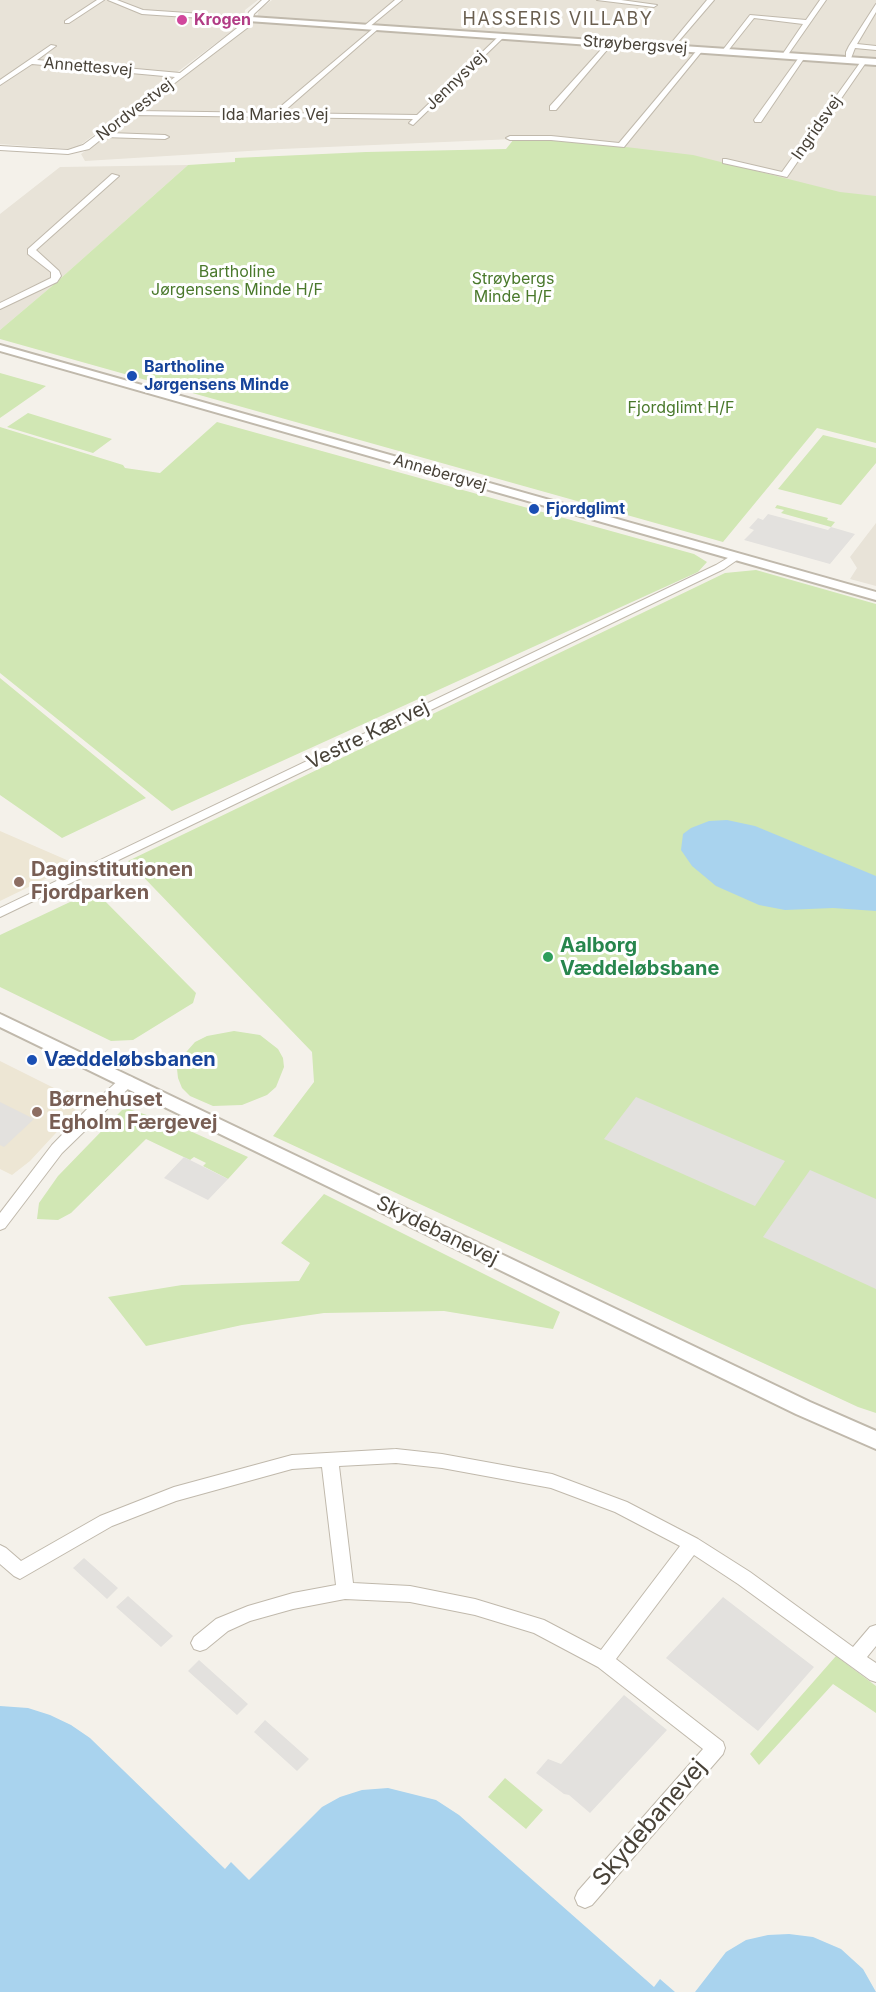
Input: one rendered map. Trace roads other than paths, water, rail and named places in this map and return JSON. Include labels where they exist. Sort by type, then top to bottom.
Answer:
[{"type":"street","points":[[67,22],[101,0]]},
{"type":"street","points":[[111,0],[142,12],[251,19]]},
{"type":"street","name":"Nordvestvej","points":[[0,148],[43,152],[77,150],[86,147],[249,24],[254,8],[266,0]]},
{"type":"street","points":[[366,27],[399,0]]},
{"type":"street","points":[[600,0],[654,4]]},
{"type":"street","points":[[670,48],[711,0]]},
{"type":"street","points":[[785,56],[823,0]]},
{"type":"street","points":[[848,60],[852,46],[876,6]]},
{"type":"street","points":[[725,51],[752,16],[808,22]]},
{"type":"street","name":"Strøybergsvej","points":[[251,19],[876,62]]},
{"type":"street","points":[[276,115],[376,28]]},
{"type":"street","name":"Jennysvej","points":[[410,126],[502,36]]},
{"type":"street","points":[[553,108],[609,44]]},
{"type":"street","points":[[0,83],[53,46]]},
{"type":"street","points":[[852,46],[876,48]]},
{"type":"street","points":[[510,138],[551,138],[621,145],[700,50]]},
{"type":"street","points":[[758,120],[802,57]]},
{"type":"street","name":"Ingridsvej","points":[[726,161],[784,175],[864,61]]},
{"type":"street","name":"Annettesvej","points":[[31,62],[182,75]]},
{"type":"street","name":"Ida Maries Vej","points":[[131,113],[419,117]]},
{"type":"street","points":[[101,135],[165,137]]},
{"type":"street","points":[[0,305],[54,280],[57,276],[55,271],[31,252],[32,249],[115,176]]},
{"type":"street","name":"Annebergvej","points":[[2,348],[876,596]]},
{"type":"street","name":"Vestre Kærvej","points":[[0,914],[720,567],[736,556]]},
{"type":"street","name":"Skydebanevej","points":[[0,1020],[803,1408],[876,1440]]},
{"type":"street","points":[[0,1224],[57,1149],[127,1081]]},
{"type":"street","points":[[0,1553],[20,1571],[106,1521],[174,1494],[292,1462],[404,1457],[491,1468],[552,1481],[621,1507],[692,1544],[744,1578],[876,1674]]},
{"type":"street","points":[[330,1460],[345,1591]]},
{"type":"street","points":[[604,1661],[692,1544]]},
{"type":"street","name":"Skydebanevej","points":[[200,1643],[222,1625],[248,1614],[293,1600],[345,1591],[410,1594],[475,1607],[538,1626],[604,1661],[716,1748],[585,1898]]},
{"type":"street","points":[[855,1658],[876,1633]]},
{"type":"water","points":[[727,820],[755,826],[876,876],[876,911],[833,908],[785,910],[759,905],[716,886],[692,866],[681,850],[683,834],[709,821]]},
{"type":"water","points":[[0,1706],[28,1708],[50,1715],[90,1738],[225,1869],[231,1862],[249,1880],[322,1807],[340,1797],[362,1790],[388,1788],[436,1800],[459,1815],[654,1987],[660,1979],[675,1992],[0,1992]]},
{"type":"water","points":[[789,1934],[813,1937],[841,1949],[863,1969],[876,1992],[695,1992],[726,1952],[746,1940],[768,1935]]},
{"type":"place","name":"Krogen","points":[[182,20]]},
{"type":"place","name":"Bartholine Jørgensens Minde","points":[[132,376]]},
{"type":"place","name":"Fjordglimt","points":[[534,509]]},
{"type":"place","name":"Daginstitutionen Fjordparken","points":[[19,882]]},
{"type":"place","name":"Aalborg Væddeløbsbane","points":[[548,957]]},
{"type":"place","name":"Væddeløbsbanen","points":[[32,1060]]},
{"type":"place","name":"Børnehuset Egholm Færgevej","points":[[37,1112]]},
{"type":"district","name":"HASSERIS VILLABY","points":[[558,20]]},
{"type":"park label","name":"Bartholine Jørgensens Minde H/F","points":[[237,281]]},
{"type":"park label","name":"Strøybergs Minde H/F","points":[[513,288]]},
{"type":"park label","name":"Fjordglimt H/F","points":[[681,408]]}]
